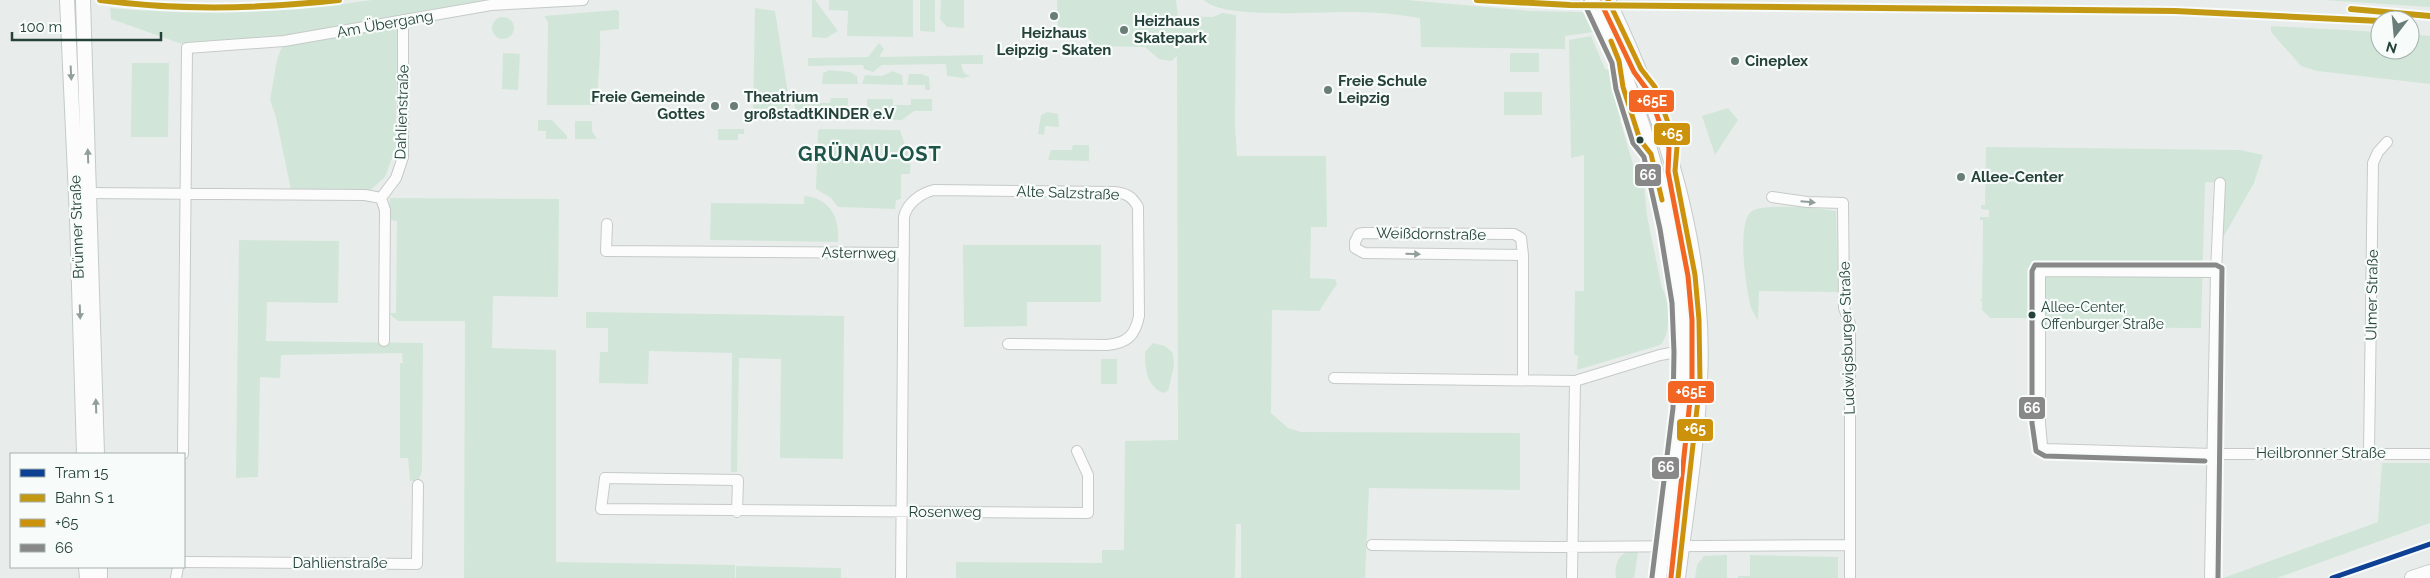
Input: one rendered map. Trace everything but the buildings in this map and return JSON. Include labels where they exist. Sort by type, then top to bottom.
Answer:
[{"type":"main road","name":"Brünner Straße","points":[[67,0],[82,193],[97,453]]},
{"type":"main road","name":"Brünner Straße","points":[[83,0],[84,453]]},
{"type":"main road","points":[[1591,0],[1614,47],[1636,103],[1658,183],[1676,278],[1682,351],[1672,545],[1678,578]]},
{"type":"main road","points":[[1608,0],[1660,122],[1681,195],[1695,275],[1701,355],[1697,418],[1672,545],[1659,578]]},
{"type":"main road","points":[[2412,578],[2430,572]]},
{"type":"street","name":"Am Übergang","points":[[185,194],[187,48],[284,42],[491,6],[584,0]]},
{"type":"street","name":"Dahlienstraße","points":[[381,198],[396,178],[403,157],[403,20]]},
{"type":"street","name":"Ulmer Straße","points":[[2369,453],[2374,163],[2378,152],[2387,142]]},
{"type":"street","points":[[2210,578],[2216,272],[2220,183]]},
{"type":"street","name":"Alte Salzstraße","points":[[904,253],[906,210],[915,200],[930,191],[1114,192],[1124,193],[1133,199],[1138,207],[1139,316],[1136,330],[1130,338],[1120,344],[1107,345],[1008,344]]},
{"type":"street","points":[[82,193],[365,195],[381,198],[384,210],[384,341]]},
{"type":"street","points":[[183,453],[185,194]]},
{"type":"street","name":"Ludwigsburger Straße","points":[[1772,197],[1807,202],[1843,203],[1844,308],[1850,324],[1850,578]]},
{"type":"street","name":"Asternweg","points":[[607,224],[606,251],[904,253],[901,578]]},
{"type":"street","name":"Weißdornstraße","points":[[1523,255],[1364,253],[1355,248],[1355,242],[1359,234],[1364,233],[1514,234],[1521,238],[1523,255],[1523,380]]},
{"type":"street","name":"Heilbronner Straße","points":[[2216,272],[2040,271],[2040,423],[2042,446],[2045,450],[2212,454],[2430,454]]},
{"type":"street","points":[[1334,378],[1575,381],[1660,355],[1682,351],[1700,340]]},
{"type":"street","points":[[1682,351],[1701,355]]},
{"type":"street","points":[[1572,578],[1575,381]]},
{"type":"street","name":"Rosenweg","points":[[737,512],[738,480],[605,478],[600,509],[737,512],[1088,513],[1088,475],[1078,451]]},
{"type":"street","name":"Dahlienstraße","points":[[185,562],[417,564],[418,485]]},
{"type":"street","points":[[1372,545],[1573,547],[1850,545]]},
{"type":"green space","points":[[372,0],[498,0],[291,36],[187,42],[182,44],[111,19],[110,8],[176,12],[241,12],[306,8]]},
{"type":"green space","points":[[812,0],[815,0],[838,31],[826,38],[812,37]]},
{"type":"green space","points":[[829,0],[913,0],[913,37],[847,36],[848,11],[829,10]]},
{"type":"green space","points":[[920,0],[935,0],[935,32],[920,31]]},
{"type":"green space","points":[[941,0],[964,0],[964,28],[947,27],[940,19]]},
{"type":"green space","points":[[1057,0],[1176,0],[1178,16],[1213,17],[1222,13],[1236,15],[1235,126],[1237,156],[1326,156],[1327,227],[1311,227],[1310,278],[1335,279],[1337,284],[1319,311],[1272,310],[1271,413],[1288,428],[1301,432],[1520,433],[1520,490],[1369,488],[1365,578],[1241,578],[1241,524],[1236,524],[1235,578],[956,578],[956,562],[1102,563],[1102,550],[1124,550],[1125,441],[1178,440],[1177,56],[1171,61],[1159,59],[1145,47],[1096,46],[1084,34],[1058,26]]},
{"type":"green space","points":[[1204,0],[1407,0],[1531,11],[1583,12],[1593,32],[1565,36],[1565,49],[1421,47],[1420,18],[1369,12],[1251,12],[1214,6]]},
{"type":"green space","points":[[2324,0],[2430,0],[2430,7]]},
{"type":"green space","points":[[755,8],[775,11],[792,119],[790,121],[760,121],[758,116],[753,114]]},
{"type":"green space","points":[[619,11],[619,29],[600,31],[600,58],[597,102],[595,105],[547,105],[548,22],[544,16]]},
{"type":"green space","points":[[503,17],[511,20],[514,28],[511,36],[503,39],[495,36],[492,28],[495,20]]},
{"type":"green space","points":[[397,21],[396,147],[385,177],[365,195],[292,195],[276,117],[270,100],[277,60],[284,41]]},
{"type":"green space","points":[[2271,26],[2370,31],[2370,60],[2420,60],[2420,35],[2430,36],[2430,84],[2317,71],[2301,66],[2271,32]]},
{"type":"green space","points":[[1591,36],[1605,69],[1612,71],[1623,113],[1620,120],[1635,171],[1643,175],[1647,216],[1662,288],[1667,301],[1668,326],[1664,340],[1660,345],[1577,370],[1578,356],[1574,354],[1575,291],[1584,291],[1584,155],[1571,158],[1569,40]]},
{"type":"green space","points":[[879,43],[884,49],[879,57],[983,55],[983,64],[961,64],[964,73],[970,76],[963,78],[947,76],[946,64],[882,65],[873,72],[864,69],[863,65],[808,66],[808,58],[868,57]]},
{"type":"green space","points":[[503,53],[520,54],[518,90],[502,89]]},
{"type":"green space","points":[[1510,53],[1539,53],[1539,72],[1510,72]]},
{"type":"green space","points":[[132,63],[169,63],[168,137],[131,137]]},
{"type":"green space","points":[[829,70],[850,72],[857,76],[858,84],[822,84],[823,73]]},
{"type":"green space","points":[[893,71],[902,75],[903,85],[862,84],[865,75],[882,76]]},
{"type":"green space","points":[[909,74],[921,74],[929,77],[930,90],[925,90],[925,85],[907,85]]},
{"type":"green space","points":[[1504,92],[1542,92],[1542,115],[1504,115]]},
{"type":"green space","points":[[793,98],[812,98],[812,103],[830,103],[831,98],[848,98],[847,119],[803,119],[796,112]]},
{"type":"green space","points":[[867,99],[893,99],[893,105],[911,105],[911,99],[932,99],[932,111],[914,111],[902,120],[867,119]]},
{"type":"green space","points":[[1728,108],[1738,120],[1715,155],[1702,116]]},
{"type":"green space","points":[[1047,112],[1058,114],[1059,127],[1045,126],[1044,135],[1038,134],[1041,115]]},
{"type":"green space","points":[[538,120],[552,120],[567,136],[567,139],[546,139],[546,131],[538,131]]},
{"type":"green space","points":[[575,121],[592,121],[592,131],[597,139],[575,139]]},
{"type":"green space","points":[[718,129],[744,129],[744,134],[738,134],[738,140],[718,140]]},
{"type":"green space","points":[[818,130],[900,130],[905,145],[911,145],[910,174],[901,174],[901,199],[896,200],[895,209],[838,207],[831,198],[816,189]]},
{"type":"green space","points":[[1073,145],[1089,145],[1089,161],[1048,160],[1051,150],[1072,150]]},
{"type":"green space","points":[[1986,147],[2240,150],[2263,155],[2254,183],[2221,241],[2220,183],[2205,182],[2201,328],[2040,327],[2031,318],[1990,318],[1982,310],[1982,301],[1979,301],[1982,299],[1983,220],[1980,220],[1980,217],[1989,217],[1989,210],[1981,209],[1981,205],[1985,205]]},
{"type":"green space","points":[[804,196],[821,201],[831,210],[837,225],[838,242],[710,240],[711,203],[804,204]]},
{"type":"green space","points":[[390,198],[559,199],[558,297],[493,296],[492,348],[556,350],[556,562],[735,565],[735,578],[464,578],[465,321],[398,321],[388,313],[396,313],[397,221],[389,220]]},
{"type":"green space","points":[[1805,207],[1836,211],[1838,292],[1759,291],[1758,321],[1751,306],[1746,283],[1743,241],[1747,217],[1756,209]]},
{"type":"green space","points":[[239,240],[339,241],[338,303],[267,302],[266,341],[423,343],[422,472],[418,481],[410,481],[408,458],[400,458],[400,363],[403,363],[402,353],[281,355],[280,378],[260,377],[258,477],[236,478]]},
{"type":"green space","points":[[963,245],[1101,245],[1101,302],[1027,302],[1027,326],[964,327]]},
{"type":"green space","points":[[586,312],[844,316],[843,459],[780,458],[781,359],[739,358],[737,472],[731,472],[732,353],[649,351],[648,384],[599,383],[600,352],[608,352],[608,328],[586,328]]},
{"type":"green space","points":[[1153,343],[1165,346],[1173,353],[1174,366],[1168,391],[1163,393],[1153,386],[1146,370],[1145,352]]},
{"type":"green space","points":[[1101,359],[1117,359],[1117,384],[1101,384]]},
{"type":"green space","points":[[2382,463],[2430,463],[2430,523],[2277,578],[2223,578],[2378,522]]},
{"type":"green space","points":[[1631,550],[1638,552],[1634,578],[1616,578],[1616,569],[1620,557]]},
{"type":"green space","points":[[1727,555],[1727,578],[1695,578],[1697,565],[1704,556]]},
{"type":"green space","points":[[1750,555],[1838,557],[1838,578],[1738,578],[1738,576],[1750,576]]},
{"type":"green space","points":[[736,566],[841,568],[841,578],[736,578]]},
{"type":"tram line","name":"15","points":[[2332,578],[2430,544]]},
{"type":"transit line","points":[[100,0],[130,4],[220,8],[339,0]]},
{"type":"transit line","points":[[1477,0],[1570,5],[2175,11],[2370,21]]},
{"type":"transit line","name":"+65","points":[[1608,0],[1641,69],[1655,87],[1677,147],[1675,171],[1695,275],[1699,320],[1700,382],[1678,578]]},
{"type":"transit line","name":"66","points":[[1584,3],[1612,63],[1616,89],[1633,143],[1644,157],[1660,229],[1672,303],[1674,352],[1673,408],[1652,577]]},
{"type":"transit line","name":"+65E","points":[[1601,3],[1634,72],[1648,91],[1669,148],[1668,172],[1688,276],[1692,320],[1692,382],[1671,577]]},
{"type":"transit line","points":[[2351,9],[2430,16]]},
{"type":"transit line","name":"+65","points":[[1611,41],[1619,61],[1623,87],[1640,140],[1651,154],[1662,200]]},
{"type":"transit line","name":"66","points":[[2205,461],[2045,456],[2036,451],[2032,423],[2032,271],[2035,265],[2216,265],[2222,268],[2218,578]]},
{"type":"place","name":"Heizhaus Leipzig - Skaten","points":[[1054,16]]},
{"type":"place","name":"Heizhaus Skatepark","points":[[1124,30]]},
{"type":"place","name":"Cineplex","points":[[1735,61]]},
{"type":"place","name":"Freie Schule Leipzig","points":[[1328,90]]},
{"type":"place","name":"Freie Gemeinde Gottes","points":[[715,106]]},
{"type":"place","name":"Theatrium großstadtKINDER e.V","points":[[734,106]]},
{"type":"place","name":"Allee-Center","points":[[1961,177]]},
{"type":"place","name":"Allee-Center, Offenburger Straße","points":[[2032,315]]},
{"type":"district","name":"GRÜNAU-OST","points":[[870,154]]}]
